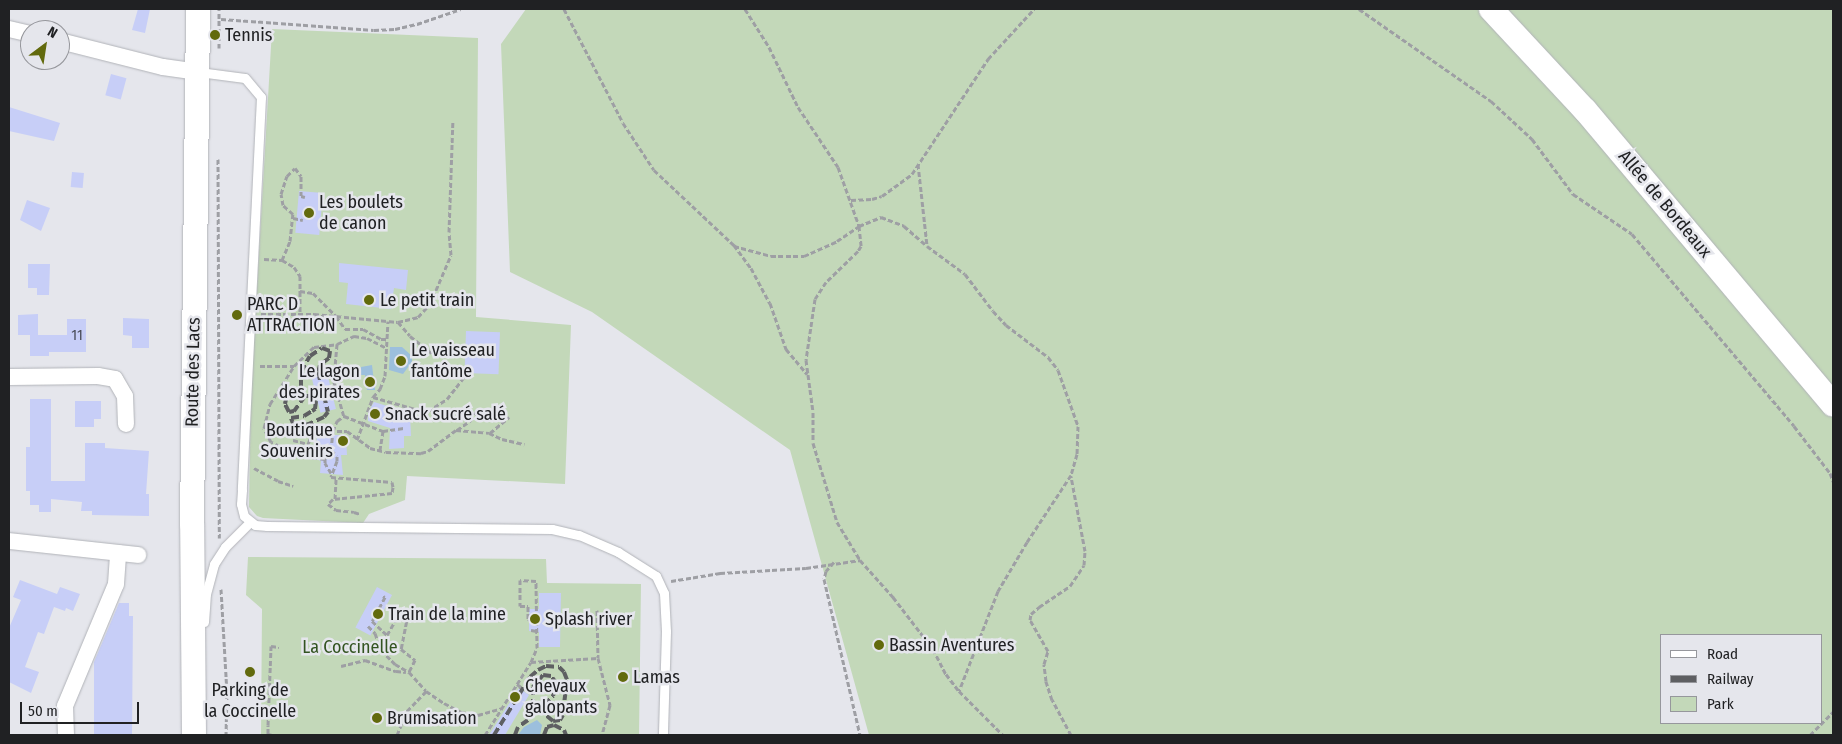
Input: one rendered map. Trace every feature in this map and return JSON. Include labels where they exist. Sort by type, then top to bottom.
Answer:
[{"type":"main road","name":"Route des Lacs","points":[[194,735],[192,516],[207,72],[198,9]]},
{"type":"main road","name":"Allée de Bordeaux","points":[[1491,9],[1585,110],[1833,404]]},
{"type":"street","points":[[70,44],[163,67],[207,72]]},
{"type":"street","points":[[9,377],[98,376],[115,379],[121,386],[125,396],[126,424]]},
{"type":"street","points":[[9,541],[138,555]]},
{"type":"street","points":[[66,735],[65,706],[116,584],[118,553]]},
{"type":"lane","points":[[207,72],[245,78],[261,97],[241,504],[244,516],[250,522],[267,526],[563,530],[594,540],[618,552],[650,571],[660,581],[664,593],[666,608],[664,735]]},
{"type":"lane","points":[[193,686],[204,636],[208,583],[220,554],[250,522]]},
{"type":"path","points":[[207,72],[221,19],[219,9]]},
{"type":"path","points":[[221,19],[374,30],[396,29],[418,24],[461,9]]},
{"type":"path","points":[[564,9],[623,123],[654,170],[734,246],[763,287],[786,349],[808,374]]},
{"type":"path","points":[[746,9],[769,47],[798,107],[838,167],[859,226],[861,246],[858,251],[826,282],[815,299],[806,360],[813,412],[813,443],[840,529],[860,560],[893,597],[933,649],[946,674],[959,691],[1003,735]]},
{"type":"path","points":[[851,200],[872,199],[882,196],[912,174],[988,59],[1034,9]]},
{"type":"path","points":[[1358,9],[1491,101],[1532,139],[1573,194],[1632,234],[1794,426],[1830,473],[1833,481]]},
{"type":"path","points":[[258,314],[336,316],[398,322],[418,317],[430,304],[451,255],[449,232],[453,120]]},
{"type":"path","points":[[218,149],[220,383],[218,527],[220,554]]},
{"type":"path","points":[[918,164],[928,246]]},
{"type":"path","points":[[282,260],[290,241],[293,214],[282,205],[281,194],[287,176],[295,168],[301,176],[301,196],[305,197]]},
{"type":"path","points":[[734,246],[770,256],[804,256],[837,241],[859,226],[881,217],[904,226],[965,274],[1000,318],[1024,341],[1048,357],[1058,370],[1078,426],[1077,454],[1071,475],[1027,542],[998,591],[959,691]]},
{"type":"path","points":[[293,218],[303,220]]},
{"type":"path","points":[[261,258],[282,260],[294,267],[300,276],[300,314]]},
{"type":"path","points":[[300,291],[313,293],[336,316],[345,329],[362,329],[387,339]]},
{"type":"path","points":[[357,440],[362,422],[385,376],[388,321]]},
{"type":"path","points":[[398,322],[410,336],[434,355],[446,356]]},
{"type":"path","points":[[325,458],[300,456],[271,442],[264,428],[270,404],[294,366],[314,347],[337,344],[354,336],[367,338],[387,348]]},
{"type":"path","points":[[337,344],[334,382],[344,416]]},
{"type":"path","points":[[256,366],[294,366]]},
{"type":"path","points":[[373,397],[428,411],[447,399],[465,376]]},
{"type":"path","points":[[293,440],[308,444],[311,436],[322,431],[347,431],[370,448],[380,451],[421,453],[428,451],[470,421],[476,412]]},
{"type":"path","points":[[344,416],[383,431],[404,428]]},
{"type":"path","points":[[344,416],[337,421],[333,431],[331,450],[327,452],[325,458],[331,477],[384,480],[392,482],[394,487],[392,493],[335,499],[328,504],[336,510],[354,512],[363,516]]},
{"type":"path","points":[[489,433],[509,417]]},
{"type":"path","points":[[456,430],[489,433],[502,439],[524,444]]},
{"type":"path","points":[[380,451],[383,431]]},
{"type":"path","points":[[331,450],[337,456],[337,461],[331,473]]},
{"type":"path","points":[[253,461],[253,468],[278,481],[293,486]]},
{"type":"path","points":[[1071,475],[1086,551],[1084,565],[1070,586],[1039,607],[1031,614],[1030,620],[1048,650],[1044,664],[1046,681],[1052,700],[1071,735]]},
{"type":"path","points":[[335,499],[336,477]]},
{"type":"path","points":[[660,581],[737,572],[806,568],[834,562],[860,560]]},
{"type":"path","points":[[834,562],[826,571],[824,579],[860,735]]},
{"type":"path","points":[[491,735],[486,734],[531,662],[536,648],[536,581],[520,580],[520,606],[528,606],[528,619],[530,620]]},
{"type":"path","points":[[220,586],[227,694],[226,735]]},
{"type":"path","points":[[383,596],[385,596],[372,621],[387,635],[402,609],[408,614],[401,649],[415,660],[410,672]]},
{"type":"path","points":[[597,610],[598,658],[610,705],[602,735]]},
{"type":"path","points":[[368,626],[375,633],[381,650],[395,664],[410,672],[426,691],[461,712],[478,715],[503,708]]},
{"type":"path","points":[[375,633],[378,626]]},
{"type":"path","points":[[531,630],[537,631]]},
{"type":"path","points":[[272,735],[268,734],[271,646],[279,647]]},
{"type":"path","points":[[531,662],[598,658]]},
{"type":"path","points":[[341,666],[364,660],[396,671],[410,672]]},
{"type":"path","points":[[517,696],[521,687],[518,684]]},
{"type":"path","points":[[396,735],[407,712],[426,691]]},
{"type":"path","points":[[1822,723],[1833,712]]},
{"type":"path","points":[[1810,735],[1821,724]]},
{"type":"green space","points":[[526,9],[1833,9],[1833,735],[869,735],[790,450],[592,312],[510,272],[501,44]]},
{"type":"green space","points":[[272,29],[478,38],[476,317],[571,325],[565,484],[407,476],[405,500],[369,514],[363,523],[263,518],[257,516],[249,507],[251,391]]},
{"type":"green space","name":"La Coccinelle","points":[[248,557],[546,559],[547,583],[641,584],[639,735],[261,735],[262,609],[246,595]]},
{"type":"water","name":"Le vaisseau fantôme","points":[[390,347],[402,347],[412,356],[412,362],[403,374],[389,370]]},
{"type":"water","name":"Le lagon des pirates","points":[[372,365],[375,390],[367,390],[365,375],[360,375],[361,367]]},
{"type":"water","points":[[537,720],[542,725],[540,735],[518,735],[524,727]]},
{"type":"building","points":[[138,9],[150,9],[145,33],[132,30]]},
{"type":"building","points":[[111,74],[126,78],[121,99],[105,95]]},
{"type":"building","points":[[9,107],[60,123],[54,141],[9,131]]},
{"type":"building","points":[[72,172],[84,173],[83,188],[71,187]]},
{"type":"building","name":"Les boulets de canon","points":[[299,191],[323,193],[319,235],[295,233]]},
{"type":"building","points":[[27,200],[50,208],[41,231],[20,220]]},
{"type":"building","points":[[339,263],[408,270],[406,290],[394,288],[391,309],[346,304],[348,283],[339,282]]},
{"type":"building","points":[[28,264],[50,264],[49,295],[37,295],[37,288],[28,288]]},
{"type":"building","points":[[38,314],[38,335],[67,335],[67,319],[86,319],[86,352],[49,352],[49,356],[30,356],[30,335],[18,335],[18,315]]},
{"type":"building","points":[[123,318],[149,319],[149,348],[132,348],[132,336],[123,335]]},
{"type":"building","points":[[466,331],[500,332],[499,374],[465,373]]},
{"type":"building","points":[[327,373],[336,409],[320,413],[311,377]]},
{"type":"building","points":[[30,399],[51,399],[51,481],[85,481],[85,443],[105,443],[105,448],[149,451],[146,494],[149,494],[149,516],[92,515],[92,511],[81,511],[82,502],[51,499],[51,512],[39,512],[39,505],[30,505],[30,491],[26,491],[26,447],[30,447]]},
{"type":"building","points":[[75,401],[101,401],[101,419],[94,419],[94,427],[75,427]]},
{"type":"building","points":[[374,402],[410,413],[411,436],[404,436],[404,448],[389,449],[390,428],[368,421],[368,412]]},
{"type":"building","points":[[317,435],[346,435],[347,455],[341,455],[343,475],[320,473],[321,461],[293,450],[293,446],[316,448]]},
{"type":"building","points":[[20,580],[57,594],[60,587],[80,594],[73,611],[66,608],[65,611],[54,607],[44,634],[38,632],[25,667],[39,672],[31,693],[9,682],[9,628],[21,600],[13,597]]},
{"type":"building","points":[[377,587],[392,595],[370,636],[355,628]]},
{"type":"building","points":[[539,593],[561,593],[560,647],[539,647],[539,632],[529,631],[529,609],[539,609]]},
{"type":"building","points":[[119,603],[129,603],[129,616],[133,616],[132,735],[94,735],[94,662]]},
{"type":"building","points":[[519,688],[529,695],[505,735],[489,735]]},
{"type":"railway","points":[[322,348],[330,351],[329,358],[320,365],[318,372],[328,412],[324,417],[309,424],[294,426],[291,418],[304,416],[315,409],[316,401],[311,396],[305,396],[294,411],[289,412],[285,404],[286,399],[301,388],[301,372],[310,356],[322,348]]},
{"type":"railway","points":[[494,735],[530,677],[546,666],[559,667],[564,672],[567,680],[563,715],[560,720],[553,721],[543,713],[544,705],[553,696],[557,684],[551,676],[543,675],[533,687],[533,710],[528,720],[518,727],[515,735]]},
{"type":"railway","points":[[544,735],[547,727],[554,725],[564,730],[566,735]]},
{"type":"place","name":"Tennis","points":[[215,35]]},
{"type":"place","name":"Les boulets de canon","points":[[309,213]]},
{"type":"place","name":"Le petit train","points":[[369,300]]},
{"type":"place","name":"PARC D ATTRACTION","points":[[237,315]]},
{"type":"place","name":"Le vaisseau fantôme","points":[[401,361]]},
{"type":"place","name":"Le lagon des pirates","points":[[370,382]]},
{"type":"place","name":"Snack sucré salé","points":[[375,414]]},
{"type":"place","name":"Boutique Souvenirs","points":[[343,441]]},
{"type":"place","name":"Train de la mine","points":[[378,614]]},
{"type":"place","name":"Splash river","points":[[535,619]]},
{"type":"place","name":"Bassin Aventures","points":[[879,645]]},
{"type":"place","name":"Parking de la Coccinelle","points":[[250,672]]},
{"type":"place","name":"Lamas","points":[[623,677]]},
{"type":"place","name":"Chevaux galopants","points":[[515,697]]},
{"type":"place","name":"Brumisation","points":[[377,718]]}]
